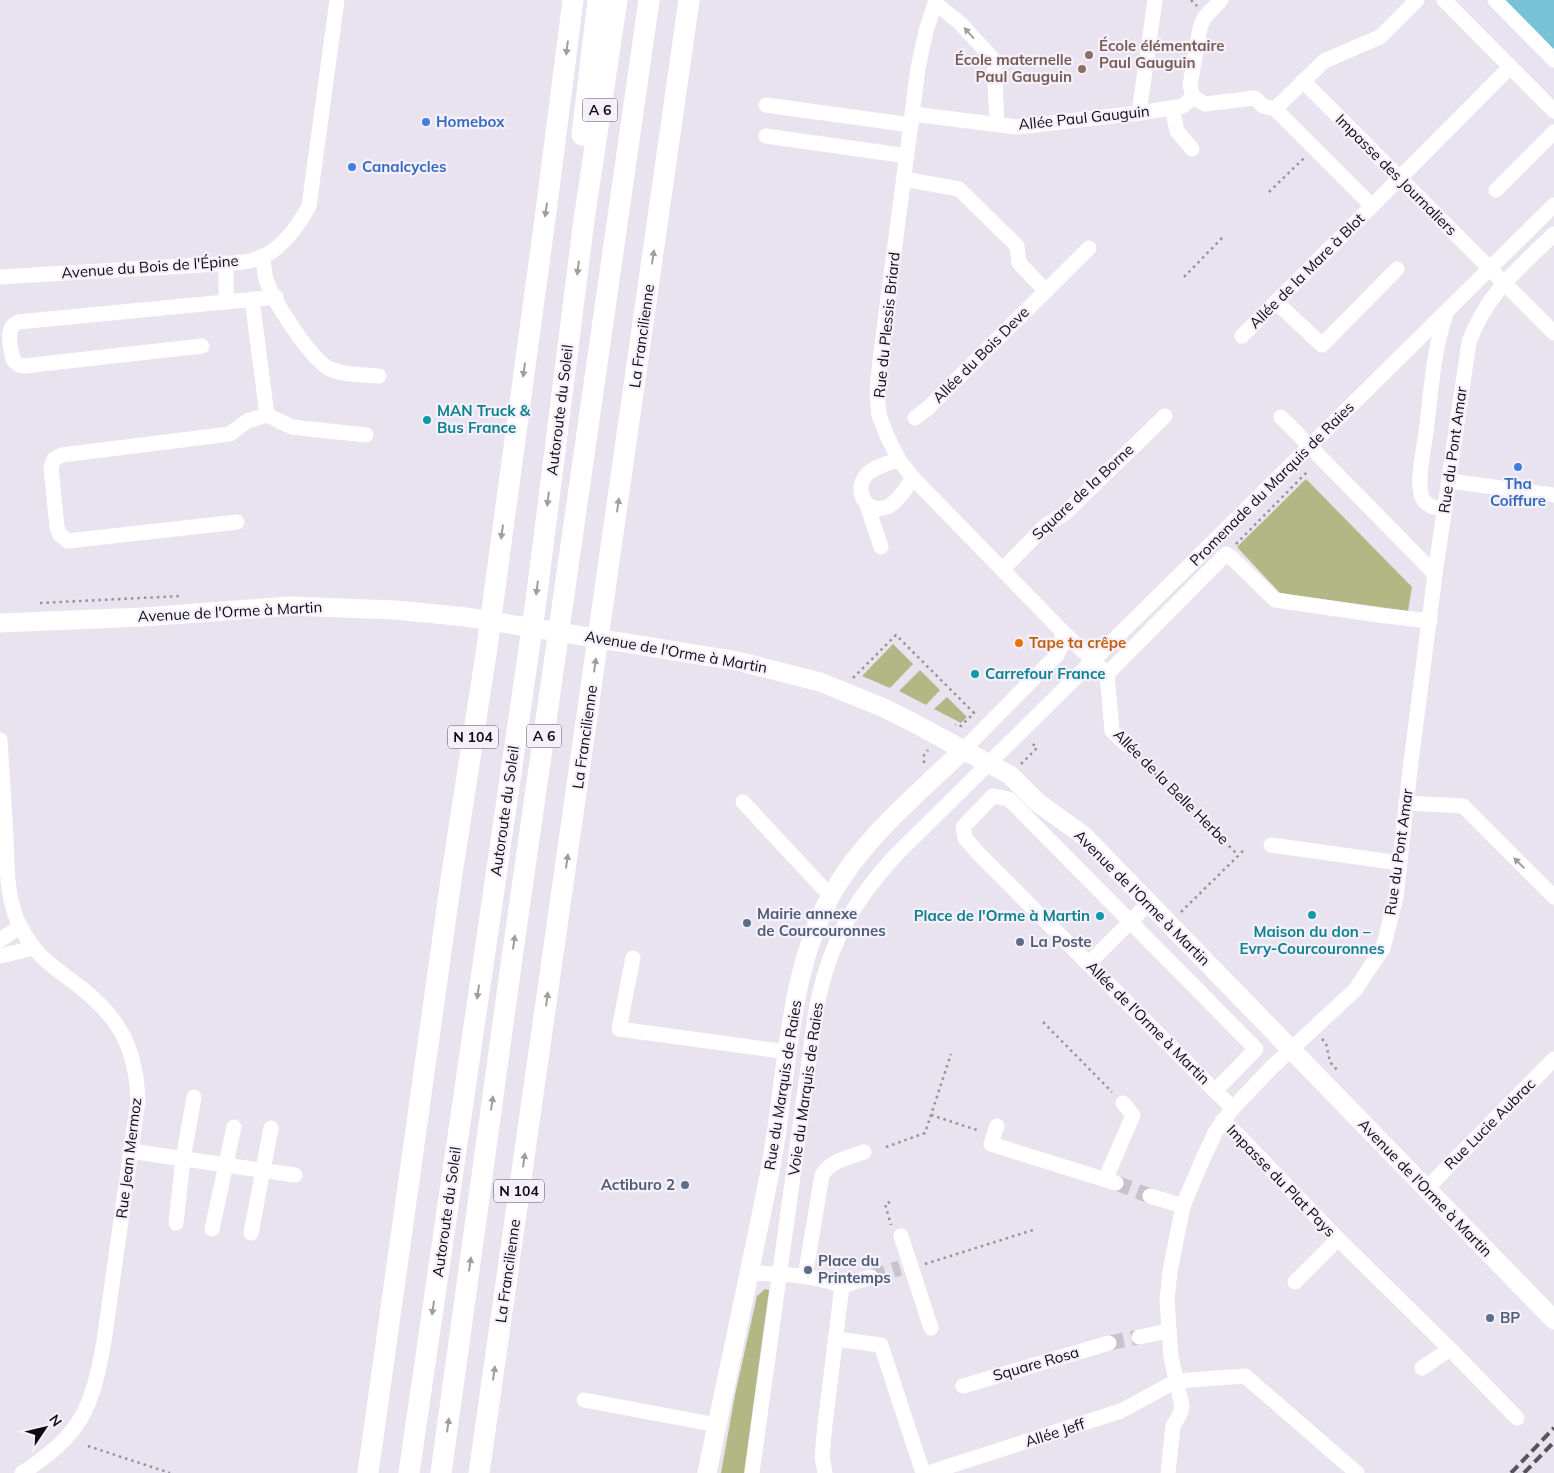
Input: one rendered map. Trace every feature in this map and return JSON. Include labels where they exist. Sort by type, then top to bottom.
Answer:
[{"type":"highway","name":"N 104","points":[[368,1473],[451,880],[486,654],[573,0]]},
{"type":"highway","points":[[584,220],[579,163],[598,0]]},
{"type":"highway","name":"Autoroute du Soleil","points":[[409,1473],[536,601],[584,220],[617,0]]},
{"type":"highway","name":"Autoroute du Soleil","points":[[441,1473],[513,951],[649,0]]},
{"type":"highway","name":"La Francilienne","points":[[479,1473],[689,0]]},
{"type":"main road","name":"Avenue de l'Orme à Martin","points":[[0,623],[143,617],[290,606],[395,610],[466,617],[738,661],[820,682],[884,708],[940,736],[1010,775],[1037,802],[1084,836],[1554,1320]]},
{"type":"main road","name":"Rue du Marquis de Raies","points":[[707,1473],[771,1165],[803,967],[815,928],[850,864],[874,836],[964,750]]},
{"type":"street","name":"Avenue du Bois de l'Épine","points":[[0,277],[226,263],[255,260],[273,250],[300,224],[309,206],[337,0]]},
{"type":"street","points":[[1139,113],[1155,0]]},
{"type":"street","points":[[1221,0],[1204,18],[1200,28],[1190,85],[1193,97],[1205,104],[1255,98],[1263,106],[1275,109],[1372,206]]},
{"type":"street","points":[[1275,109],[1324,61],[1380,37],[1417,0]]},
{"type":"street","points":[[1444,0],[1554,112]]},
{"type":"street","points":[[1495,0],[1554,60]]},
{"type":"street","points":[[935,2],[960,23],[994,60],[997,124]]},
{"type":"street","name":"Rue du Plessis Briard","points":[[935,2],[926,30],[918,68],[877,392],[879,415],[892,449],[913,478],[1062,631],[1094,661]]},
{"type":"street","points":[[1398,178],[1510,67]]},
{"type":"street","name":"Impasse des Journaliers","points":[[1303,82],[1553,330]]},
{"type":"street","name":"Allée Paul Gauguin","points":[[766,104],[912,120],[997,124],[1017,127],[1172,108],[1182,106],[1193,97]]},
{"type":"street","points":[[1172,108],[1178,131],[1192,150]]},
{"type":"street","points":[[1496,190],[1554,132]]},
{"type":"street","points":[[766,136],[907,156]]},
{"type":"street","name":"Allée de la Mare à Blot","points":[[1242,336],[1398,178]]},
{"type":"street","points":[[904,179],[959,189],[1017,246],[1019,263],[1046,291]]},
{"type":"street","name":"Promenade du Marquis de Raies","points":[[990,763],[1554,206]]},
{"type":"street","name":"Rue du Pont Amar","points":[[1168,1473],[1173,1426],[1182,1406],[1168,1331],[1167,1301],[1170,1270],[1183,1206],[1200,1163],[1222,1121],[1252,1087],[1355,990],[1383,948],[1396,897],[1435,574],[1470,342],[1476,323],[1504,283],[1554,234]]},
{"type":"street","name":"Allée du Bois Deve","points":[[915,418],[928,408],[1089,248]]},
{"type":"street","points":[[262,256],[266,280],[308,349],[328,368],[340,372],[379,376]]},
{"type":"street","points":[[226,263],[226,302]]},
{"type":"street","points":[[1276,302],[1322,345],[1398,269]]},
{"type":"street","points":[[202,346],[24,366],[18,365],[13,360],[9,330],[12,325],[18,322],[276,297]]},
{"type":"street","points":[[252,299],[267,415]]},
{"type":"street","points":[[1445,509],[1433,508],[1425,502],[1421,493],[1422,464],[1439,338],[1446,312]]},
{"type":"street","points":[[238,522],[68,541],[60,535],[57,527],[51,467],[54,460],[62,455],[230,434],[247,421],[267,415],[292,427],[366,435]]},
{"type":"street","name":"Square de la Borne","points":[[1002,570],[1045,526],[1064,514],[1165,416]]},
{"type":"street","points":[[1281,417],[1435,574]]},
{"type":"street","points":[[881,547],[867,505],[861,496],[862,482],[878,466],[899,460]]},
{"type":"street","points":[[867,505],[873,508],[887,507],[902,494],[913,478]]},
{"type":"street","points":[[1449,481],[1554,495]]},
{"type":"street","points":[[1094,661],[1107,674],[1226,554],[1275,600],[1430,621]]},
{"type":"street","points":[[964,750],[1057,655],[1062,645],[1062,631]]},
{"type":"street","name":"Allée de la Belle Herbe","points":[[1107,674],[1112,731],[1127,745]]},
{"type":"street","name":"Rue Jean Mermoz","points":[[0,740],[8,868],[11,895],[20,927],[44,960],[81,988],[114,1019],[125,1036],[132,1056],[137,1078],[138,1100],[104,1340],[94,1388],[88,1406],[79,1423],[65,1440],[22,1473]]},
{"type":"street","name":"Voie du Marquis de Raies","points":[[752,1473],[816,1010],[822,981],[835,942],[852,911],[879,873],[990,763]]},
{"type":"street","name":"Allée de l'Orme à Martin","points":[[1130,922],[1008,799],[993,796],[964,826],[965,838],[978,853],[1233,1108]]},
{"type":"street","points":[[743,802],[823,888],[832,894]]},
{"type":"street","points":[[1406,803],[1463,806],[1554,897]]},
{"type":"street","points":[[1271,844],[1400,863]]},
{"type":"street","points":[[1088,964],[1149,903]]},
{"type":"street","points":[[1130,922],[1256,1049],[1215,1091]]},
{"type":"street","points":[[0,940],[20,927]]},
{"type":"street","points":[[0,956],[34,948]]},
{"type":"street","points":[[633,958],[619,1029],[788,1052]]},
{"type":"street","name":"Rue Lucie Aubrac","points":[[1426,1189],[1554,1059]]},
{"type":"street","points":[[176,1223],[194,1097]]},
{"type":"street","points":[[995,1131],[991,1144],[1110,1181],[1133,1115],[1123,1103]]},
{"type":"street","name":"Impasse du Plat Pays","points":[[1222,1121],[1238,1135],[1338,1239],[1294,1282]]},
{"type":"street","points":[[212,1229],[224,1165],[234,1127]]},
{"type":"street","points":[[251,1232],[271,1128]]},
{"type":"street","points":[[805,1277],[822,1175],[829,1166],[857,1150]]},
{"type":"street","points":[[130,1152],[295,1175]]},
{"type":"street","points":[[1150,1196],[1183,1206]]},
{"type":"street","points":[[901,1236],[931,1328]]},
{"type":"street","points":[[1338,1239],[1517,1418]]},
{"type":"street","points":[[749,1273],[825,1279],[842,1286],[871,1277]]},
{"type":"street","points":[[825,1473],[822,1457],[830,1375],[842,1286]]},
{"type":"street","points":[[1139,1337],[1168,1331]]},
{"type":"street","points":[[836,1339],[881,1346],[923,1473]]},
{"type":"street","name":"Square Rosa","points":[[963,1386],[1110,1343]]},
{"type":"street","points":[[1422,1368],[1450,1349]]},
{"type":"street","points":[[1176,1381],[1246,1376],[1357,1473]]},
{"type":"street","name":"Allée Jeff","points":[[928,1473],[1121,1412],[1176,1381]]},
{"type":"street","points":[[584,1400],[717,1425]]},
{"type":"path","points":[[1269,192],[1307,155]]},
{"type":"path","points":[[1184,277],[1224,237]]},
{"type":"path","points":[[1226,554],[1304,476]]},
{"type":"path","points":[[852,679],[896,635],[974,713],[960,726],[951,725],[940,736],[924,755],[924,767]]},
{"type":"path","name":"Allée de la Belle Herbe","points":[[1127,745],[1238,855]]},
{"type":"path","points":[[1169,924],[1244,850]]},
{"type":"path","points":[[1043,1022],[1123,1103]]},
{"type":"path","points":[[886,1147],[925,1133],[951,1054]]},
{"type":"path","points":[[931,1115],[995,1131]]},
{"type":"path","points":[[885,1204],[890,1202]]},
{"type":"path","points":[[910,1266],[1033,1230]]},
{"type":"path","points":[[88,1446],[170,1473]]},
{"type":"green space","points":[[1306,479],[1412,587],[1408,611],[1280,593],[1237,547]]},
{"type":"green space","points":[[893,644],[913,664],[890,688],[862,676]]},
{"type":"green space","points":[[920,670],[940,690],[926,705],[899,691]]},
{"type":"green space","points":[[947,697],[967,717],[961,723],[934,709]]},
{"type":"green space","points":[[765,1289],[769,1290],[744,1473],[721,1473],[735,1395],[757,1296]]},
{"type":"water","points":[[1501,0],[1554,0],[1554,53]]},
{"type":"tunnel","points":[[1116,1183],[1150,1196]]},
{"type":"tunnel","points":[[871,1277],[900,1268]]},
{"type":"tunnel","points":[[1109,1343],[1139,1337]]},
{"type":"railway","points":[[1511,1473],[1554,1428]]},
{"type":"railway","points":[[1524,1473],[1554,1442]]},
{"type":"place","name":"École élémentaire Paul Gauguin","points":[[1089,55]]},
{"type":"place","name":"École maternelle Paul Gauguin","points":[[1082,69]]},
{"type":"place","name":"Homebox","points":[[426,122]]},
{"type":"place","name":"Canalcycles","points":[[352,167]]},
{"type":"place","name":"MAN Truck & Bus France","points":[[427,420]]},
{"type":"place","name":"Tha Coiffure","points":[[1518,467]]},
{"type":"place","name":"Tape ta crêpe","points":[[1019,643]]},
{"type":"place","name":"Carrefour France","points":[[975,674]]},
{"type":"place","name":"Maison du don – Evry-Courcouronnes","points":[[1312,915]]},
{"type":"place","name":"Place de l'Orme à Martin","points":[[1100,916]]},
{"type":"place","name":"Mairie annexe de Courcouronnes","points":[[747,923]]},
{"type":"place","name":"La Poste","points":[[1020,942]]},
{"type":"place","name":"Actiburo 2","points":[[685,1185]]},
{"type":"place","name":"Place du Printemps","points":[[808,1270]]},
{"type":"place","name":"BP","points":[[1490,1318]]}]
